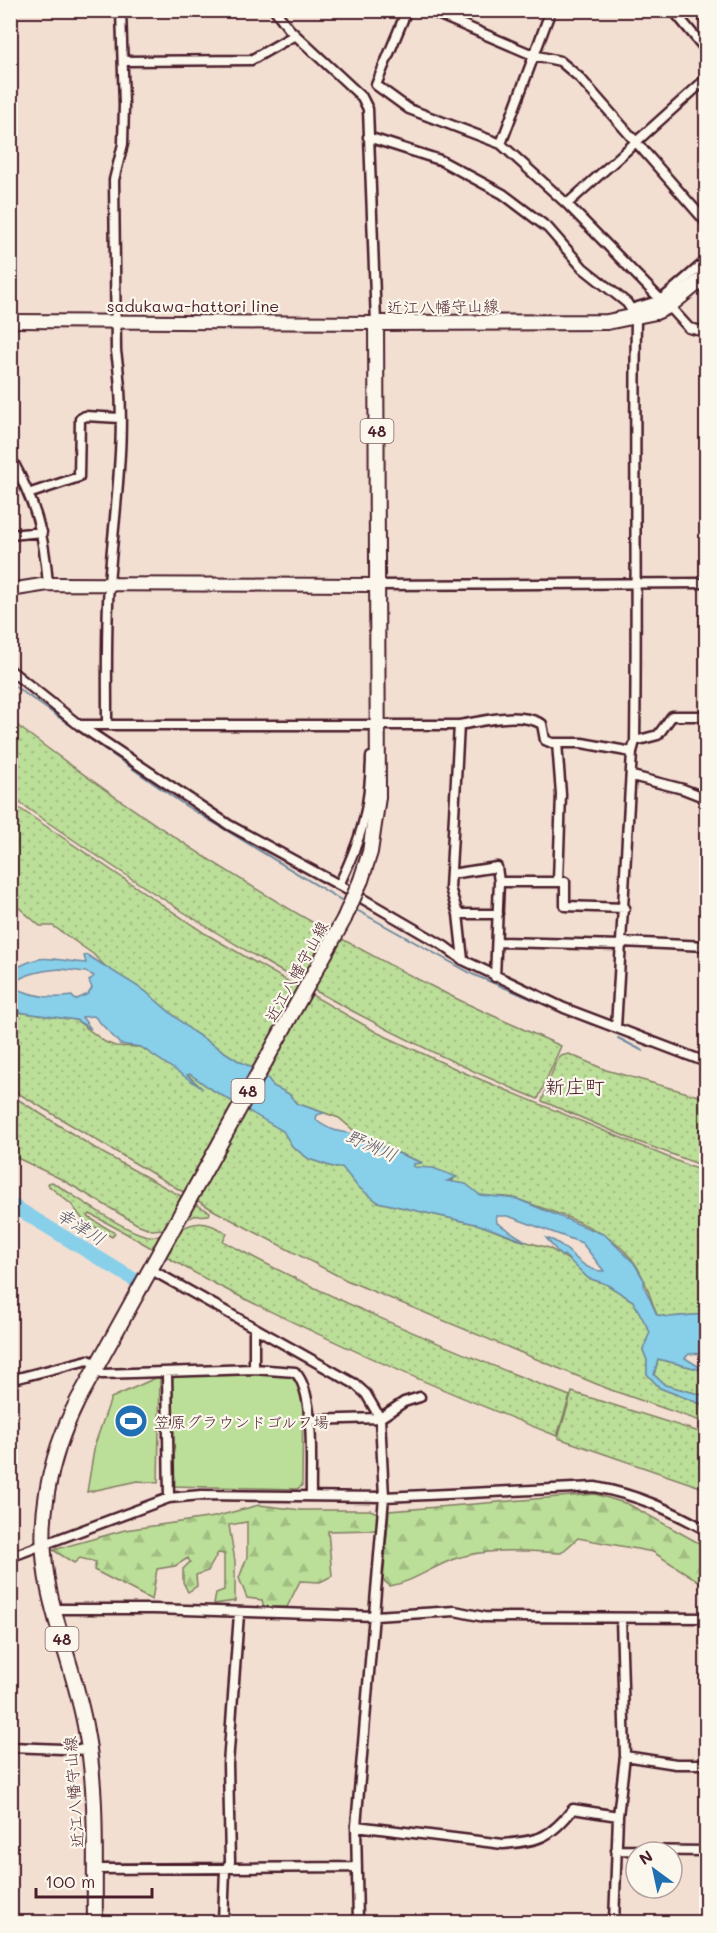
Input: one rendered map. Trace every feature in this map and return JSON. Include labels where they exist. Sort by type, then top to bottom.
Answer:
[{"type":"main road","name":"近江八幡守山線","points":[[95,1923],[89,1750],[80,1702],[47,1581],[44,1543],[47,1489],[59,1443],[71,1413],[100,1369],[130,1305],[342,921],[361,880],[370,852],[378,797],[376,323],[607,322],[633,313],[656,312],[665,303],[706,276]]},
{"type":"main road","name":"sadukawa-hattori line","points":[[10,321],[376,323]]},
{"type":"main road","points":[[14,588],[48,584],[377,585]]},
{"type":"street","points":[[107,724],[109,585],[120,467],[114,180],[123,144],[121,10]]},
{"type":"street","points":[[274,10],[295,35],[362,97],[368,109],[376,323]]},
{"type":"street","points":[[407,10],[376,85],[409,109],[501,144],[567,204],[689,328],[706,332]]},
{"type":"street","points":[[428,10],[533,55],[560,61],[580,78],[706,222]]},
{"type":"street","points":[[501,144],[551,10]]},
{"type":"street","points":[[673,10],[706,50]]},
{"type":"street","points":[[698,10],[706,20]]},
{"type":"street","points":[[123,61],[251,60],[295,35]]},
{"type":"street","points":[[567,204],[706,79]]},
{"type":"street","points":[[368,137],[440,160],[503,194],[548,228],[583,268],[633,313],[633,482],[638,583],[635,741],[632,752],[625,908],[616,1028]]},
{"type":"street","points":[[665,303],[706,261]]},
{"type":"street","points":[[31,493],[79,477],[80,419],[85,416],[120,418]]},
{"type":"street","points":[[10,456],[31,493],[42,532],[48,584]]},
{"type":"street","points":[[10,535],[42,532]]},
{"type":"street","points":[[377,585],[706,583]]},
{"type":"street","points":[[10,670],[79,724],[229,825],[339,885],[444,946],[463,960],[495,977],[616,1028],[706,1062]]},
{"type":"street","points":[[635,741],[658,735],[672,716],[706,716]]},
{"type":"street","points":[[79,724],[459,725],[496,718],[542,724],[545,740],[557,743],[582,743],[632,752]]},
{"type":"street","points":[[339,885],[362,835],[368,813],[372,738],[378,725]]},
{"type":"street","points":[[459,725],[450,888],[458,914],[463,960]]},
{"type":"street","points":[[557,743],[561,794],[558,881]]},
{"type":"street","points":[[632,776],[683,789],[706,798]]},
{"type":"street","points":[[451,874],[497,867],[499,882],[495,977]]},
{"type":"street","points":[[499,882],[566,882],[565,906],[625,908]]},
{"type":"street","points":[[458,914],[498,914]]},
{"type":"street","points":[[497,942],[706,946]]},
{"type":"street","points":[[150,1269],[355,1384],[366,1394],[380,1418],[384,1497],[356,1826],[358,1923]]},
{"type":"street","points":[[254,1329],[254,1369]]},
{"type":"street","points":[[10,1380],[88,1360],[100,1369],[167,1372],[254,1369],[295,1372],[304,1385],[311,1495]]},
{"type":"street","points":[[167,1372],[169,1498]]},
{"type":"street","points":[[308,1420],[380,1418],[404,1402],[420,1397]]},
{"type":"street","points":[[10,1557],[169,1498],[201,1495],[384,1497],[595,1487],[624,1492],[661,1505],[706,1530]]},
{"type":"street","points":[[54,1609],[154,1609],[239,1614],[375,1616],[455,1611],[484,1617],[706,1618]]},
{"type":"street","points":[[223,1923],[225,1870],[230,1862],[228,1764],[239,1614]]},
{"type":"street","points":[[614,1923],[618,1816],[626,1756],[621,1618]]},
{"type":"street","points":[[10,1747],[89,1750]]},
{"type":"street","points":[[626,1756],[676,1764],[706,1764]]},
{"type":"street","points":[[356,1826],[503,1844],[522,1844],[546,1837],[556,1830],[573,1809],[618,1816]]},
{"type":"street","points":[[616,1850],[706,1851]]},
{"type":"street","points":[[94,1869],[225,1870],[357,1867]]},
{"type":"green space","points":[[10,720],[113,795],[273,899],[384,962],[561,1046],[538,1099],[468,1069],[333,1001],[139,884],[10,797]]},
{"type":"green space","points":[[10,802],[206,934],[378,1033],[465,1073],[706,1173],[706,1314],[669,1317],[657,1315],[646,1284],[635,1263],[606,1236],[547,1209],[513,1198],[480,1195],[447,1181],[454,1180],[414,1168],[413,1164],[421,1162],[368,1141],[365,1136],[359,1135],[339,1118],[296,1103],[289,1094],[273,1086],[265,1074],[237,1060],[193,1032],[145,991],[109,970],[93,954],[53,926],[40,926],[11,901]]},
{"type":"green space","points":[[10,1011],[76,1020],[105,1042],[115,1046],[141,1047],[198,1085],[187,1074],[284,1131],[292,1146],[309,1159],[336,1168],[342,1166],[357,1186],[378,1202],[480,1225],[516,1239],[549,1248],[572,1262],[588,1278],[606,1284],[633,1301],[650,1332],[643,1350],[647,1360],[647,1374],[660,1388],[706,1406],[706,1423],[611,1390],[346,1280],[215,1211],[11,1089]]},
{"type":"green space","points":[[569,1054],[606,1070],[706,1098],[706,1167],[636,1141],[542,1101],[555,1064],[561,1056]]},
{"type":"green space","points":[[11,1095],[101,1152],[210,1212],[209,1215],[194,1216],[164,1229],[152,1230],[137,1224],[61,1179],[11,1155]]},
{"type":"green space","points":[[52,1182],[114,1221],[149,1236],[169,1234],[194,1224],[204,1223],[214,1226],[227,1234],[223,1241],[351,1305],[437,1343],[570,1396],[557,1436],[429,1384],[303,1327],[204,1278],[90,1214],[88,1217],[115,1233],[112,1237],[83,1220],[72,1205],[49,1186],[48,1183]]},
{"type":"green space","points":[[658,1359],[706,1371],[706,1396],[665,1385],[654,1375]]},
{"type":"green space","points":[[283,1372],[296,1382],[303,1396],[302,1486],[297,1489],[171,1486],[169,1378],[172,1375]]},
{"type":"green space","name":"笠原グラウンドゴルフ場","points":[[160,1376],[158,1483],[138,1481],[87,1492],[95,1444],[111,1398]]},
{"type":"green space","points":[[572,1392],[706,1434],[706,1489],[558,1438]]},
{"type":"green space","points":[[595,1494],[628,1504],[706,1547],[706,1586],[653,1552],[578,1538],[561,1553],[507,1551],[467,1555],[398,1584],[390,1586],[383,1580],[389,1511]]},
{"type":"green space","points":[[259,1505],[301,1510],[370,1510],[380,1514],[377,1530],[328,1531],[332,1576],[320,1582],[300,1581],[287,1607],[264,1608],[262,1600],[247,1598],[239,1578],[247,1557],[247,1522],[229,1525],[235,1561],[235,1601],[214,1604],[216,1593],[224,1590],[224,1554],[218,1553],[208,1571],[196,1575],[197,1586],[188,1592],[183,1582],[183,1569],[190,1562],[188,1558],[175,1566],[157,1569],[152,1600],[94,1570],[96,1562],[80,1558],[74,1563],[53,1550],[125,1530],[214,1517]]},
{"type":"water","name":"野洲川","points":[[87,955],[145,991],[193,1032],[237,1060],[265,1074],[273,1086],[289,1094],[296,1103],[324,1113],[317,1115],[316,1120],[328,1128],[367,1136],[364,1137],[368,1141],[422,1163],[413,1164],[414,1167],[433,1168],[457,1177],[447,1181],[466,1184],[480,1195],[517,1199],[605,1235],[634,1263],[644,1280],[644,1286],[657,1315],[669,1317],[706,1314],[706,1353],[689,1354],[685,1358],[706,1371],[658,1359],[654,1375],[665,1385],[706,1396],[706,1406],[660,1388],[647,1374],[647,1360],[643,1350],[650,1332],[633,1301],[606,1284],[588,1278],[564,1255],[561,1256],[546,1238],[561,1245],[588,1267],[604,1271],[582,1243],[508,1216],[496,1216],[497,1223],[527,1242],[480,1225],[378,1202],[357,1186],[342,1167],[336,1168],[309,1159],[292,1146],[283,1131],[211,1089],[190,1074],[187,1075],[203,1089],[141,1047],[120,1044],[94,1016],[82,1017],[91,1029],[76,1020],[11,1011],[11,985],[11,971],[33,961],[48,958],[86,963],[84,956]],"holes":[[[61,969],[86,972],[94,976],[89,981],[92,988],[88,994],[75,1000],[72,996],[33,995],[11,985],[34,973]]]},
{"type":"waterway","points":[[10,683],[186,806],[346,903]]},
{"type":"waterway","points":[[353,908],[472,974],[593,1025]]},
{"type":"waterway","points":[[618,1038],[643,1051]]},
{"type":"waterway","name":"幸津川","points":[[10,1204],[133,1279]]},
{"type":"place","name":"笠原グラウンドゴルフ場","points":[[131,1421]]},
{"type":"district","name":"新庄町","points":[[575,1086]]}]
